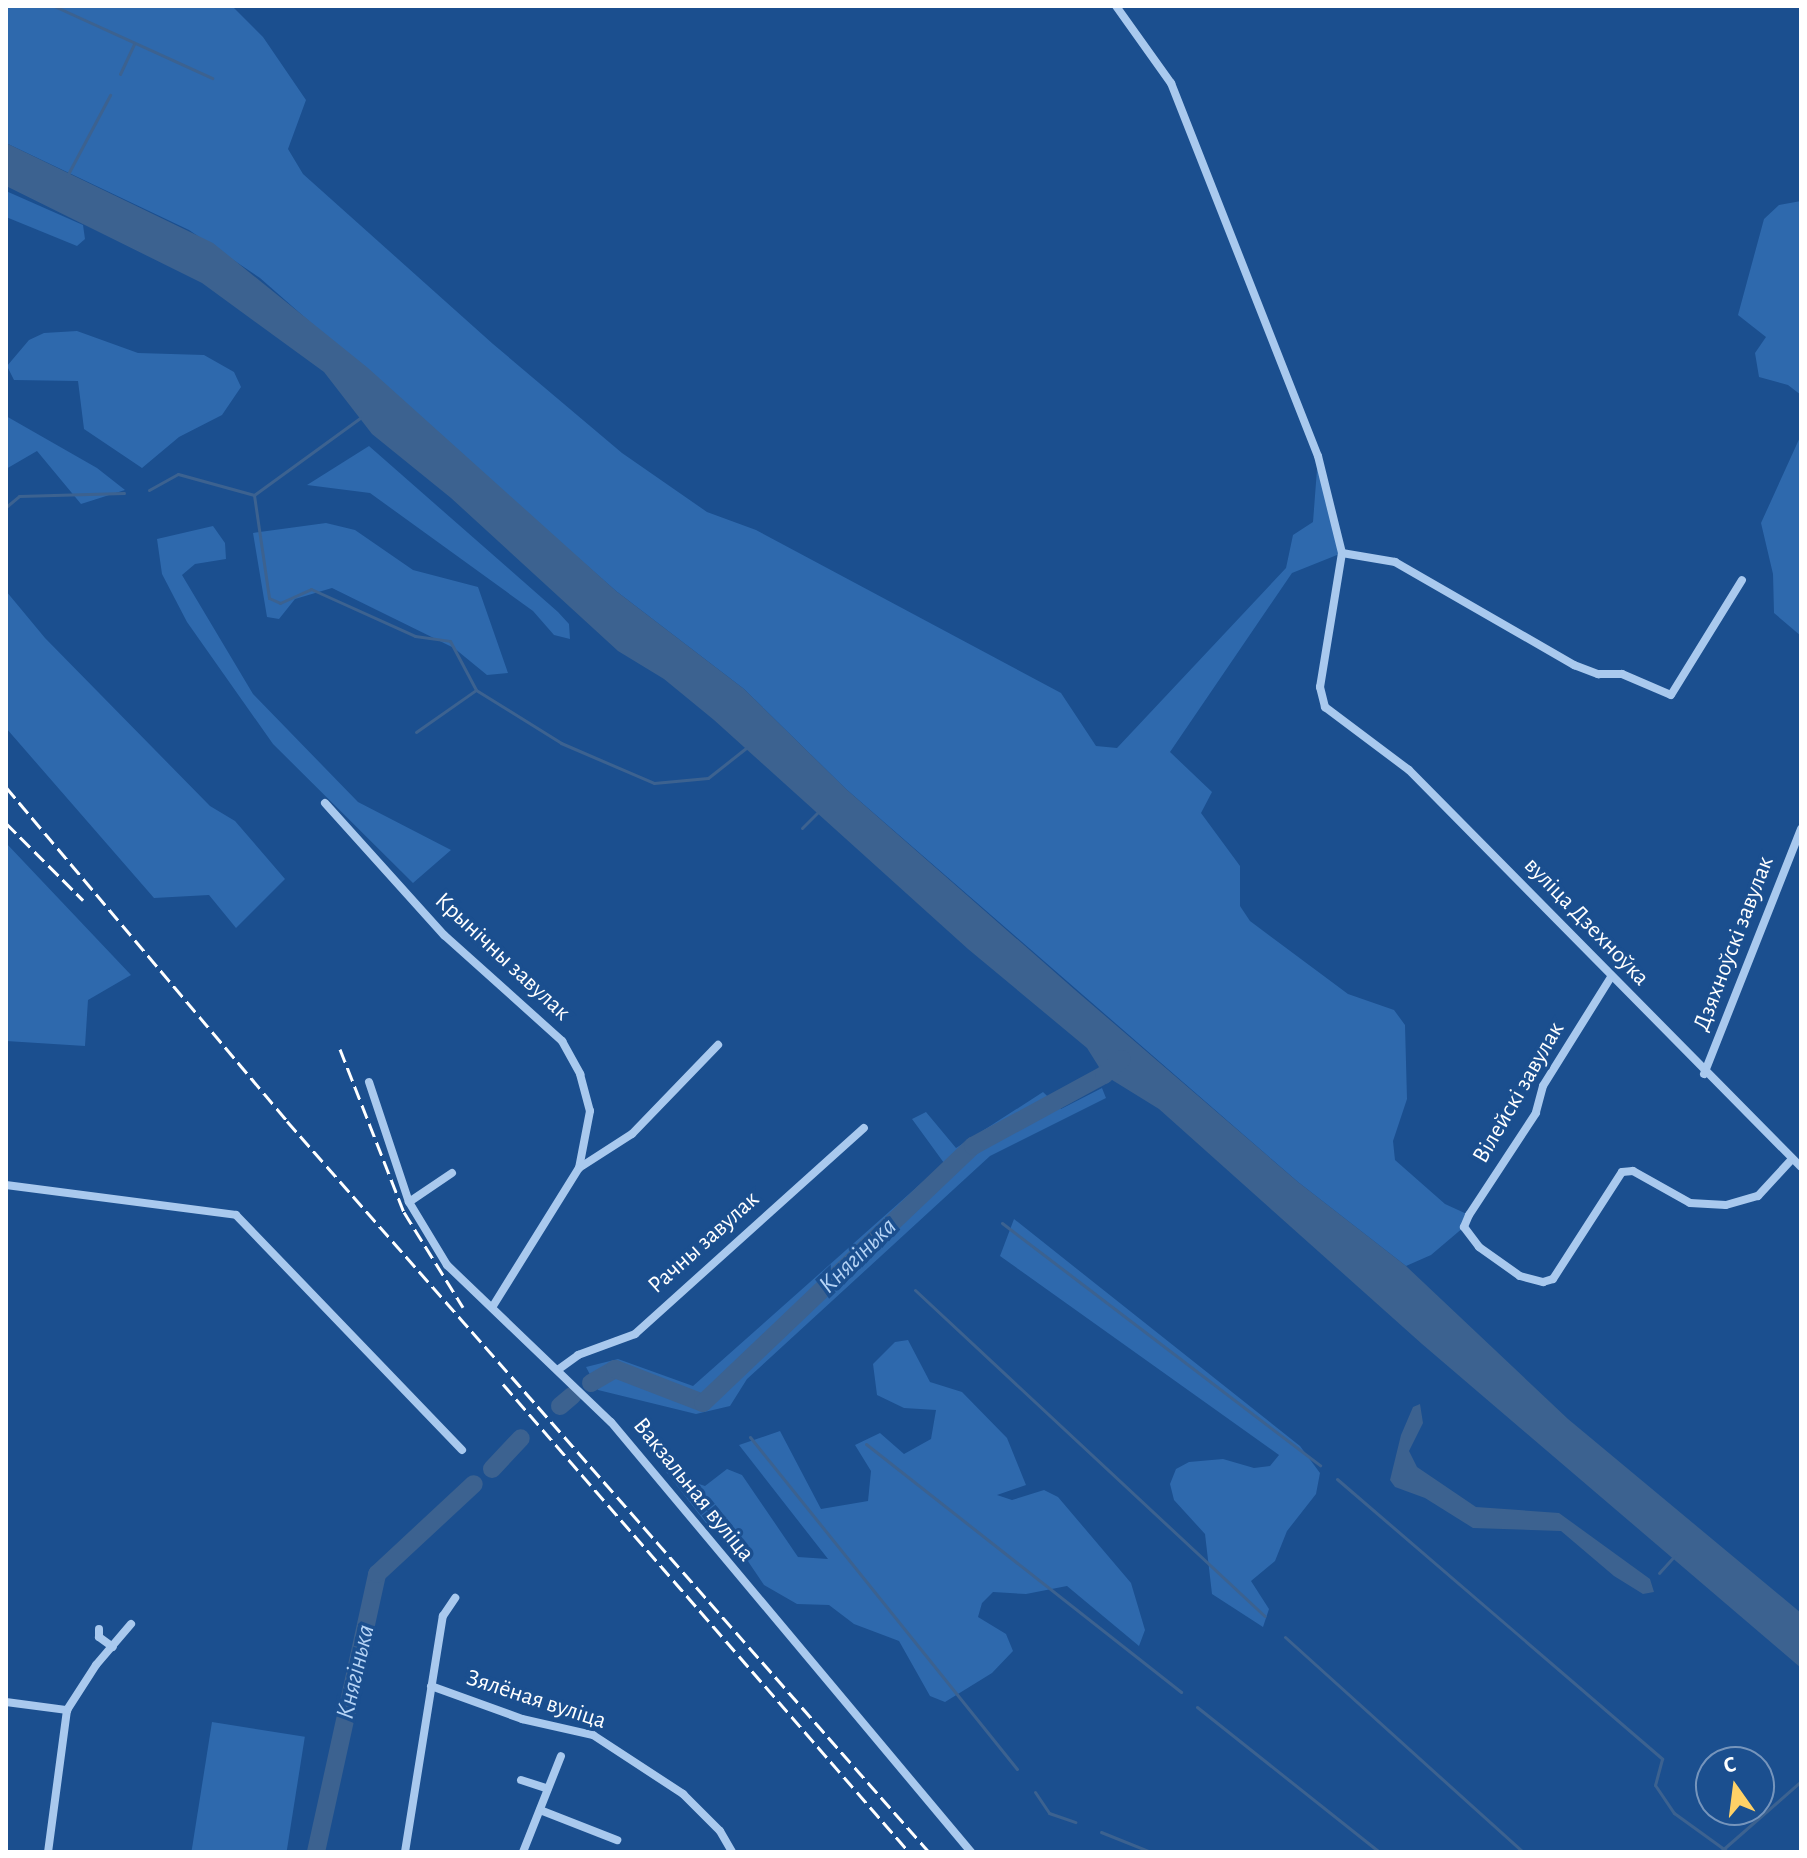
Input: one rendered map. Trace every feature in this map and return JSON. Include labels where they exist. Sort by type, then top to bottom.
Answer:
[{"type":"street","points":[[1116,6],[1171,83],[1318,456],[1342,553],[1395,562],[1574,665],[1598,674],[1622,674],[1671,695],[1742,580]]},
{"type":"street","name":"вуліца Дзехноўка","points":[[1342,553],[1320,687],[1325,707],[1409,770],[1704,1074],[1801,1167]]},
{"type":"street","name":"Крынічны завулак","points":[[325,803],[444,935],[562,1041],[580,1074],[590,1111],[579,1168]]},
{"type":"street","name":"Дзяхноўскі завулак","points":[[1704,1074],[1801,829]]},
{"type":"street","name":"Вілейскі завулак","points":[[1611,977],[1543,1086],[1536,1113],[1469,1215],[1464,1227],[1479,1247],[1520,1276],[1543,1282],[1553,1279],[1628,1169],[1690,1203],[1726,1205],[1758,1196],[1792,1159]]},
{"type":"street","points":[[493,1306],[579,1168],[632,1134],[718,1045]]},
{"type":"street","name":"Вакзальная вуліца","points":[[369,1082],[409,1202],[447,1265],[611,1422],[971,1852]]},
{"type":"street","name":"Рачны завулак","points":[[559,1369],[578,1355],[635,1334],[864,1128]]},
{"type":"street","points":[[409,1202],[452,1173]]},
{"type":"street","points":[[6,1185],[236,1215],[462,1450]]},
{"type":"street","name":"Зялёная вуліца","points":[[405,1852],[443,1616],[455,1598]]},
{"type":"street","points":[[48,1852],[67,1710],[131,1624]]},
{"type":"street","points":[[99,1629],[99,1637],[113,1647]]},
{"type":"street","name":"Зялёная вуліца","points":[[431,1686],[522,1719],[593,1735],[683,1794],[720,1831],[732,1852]]},
{"type":"street","points":[[6,1702],[67,1710]]},
{"type":"street","points":[[523,1852],[561,1756]]},
{"type":"street","points":[[521,1780],[548,1789]]},
{"type":"street","points":[[540,1810],[617,1840]]},
{"type":"shaded area","points":[[6,6],[232,6],[263,37],[306,100],[288,149],[303,174],[493,344],[622,453],[707,512],[756,530],[1061,693],[1096,746],[1117,748],[1286,568],[1293,535],[1313,522],[1318,456],[1342,553],[1292,573],[1170,752],[1212,792],[1201,813],[1240,866],[1240,906],[1250,921],[1348,994],[1394,1010],[1405,1025],[1407,1099],[1393,1141],[1395,1160],[1445,1204],[1469,1215],[1464,1227],[1431,1255],[1406,1266],[1298,1182],[846,789],[744,689],[616,591],[260,278],[189,230],[6,143]]},
{"type":"shaded area","points":[[6,143],[213,243],[368,368],[616,591],[744,689],[846,789],[1074,989],[1298,1182],[1406,1266],[1568,1419],[1801,1613],[1801,1668],[1422,1344],[1159,1109],[1104,1075],[1087,1048],[968,949],[714,720],[664,679],[618,651],[451,498],[372,434],[324,372],[202,283],[6,186]]},
{"type":"shaded area","points":[[6,191],[83,225],[85,239],[77,246],[6,217]]},
{"type":"shaded area","points":[[1801,201],[1801,395],[1788,385],[1759,377],[1755,353],[1766,337],[1738,315],[1764,219],[1779,205]]},
{"type":"shaded area","points":[[77,331],[138,353],[204,355],[234,372],[241,387],[222,415],[179,437],[142,468],[84,429],[78,381],[14,380],[7,366],[29,340],[44,333]]},
{"type":"shaded area","points":[[6,416],[97,468],[125,490],[81,504],[37,451],[6,469]]},
{"type":"shaded area","points":[[1801,435],[1801,636],[1774,613],[1773,574],[1761,523]]},
{"type":"shaded area","points":[[369,446],[558,612],[569,624],[570,639],[554,635],[533,611],[370,493],[307,485]]},
{"type":"shaded area","points":[[326,523],[355,530],[413,570],[478,587],[508,673],[487,675],[454,648],[332,588],[295,599],[279,619],[267,617],[253,533]]},
{"type":"shaded area","points":[[213,526],[225,543],[226,559],[195,564],[182,575],[253,694],[358,802],[451,850],[413,883],[273,744],[187,622],[162,574],[157,539]]},
{"type":"shaded area","points":[[6,591],[45,638],[210,806],[235,821],[285,879],[236,928],[209,895],[154,898],[6,728]]},
{"type":"shaded area","points":[[6,843],[131,975],[88,1000],[85,1046],[6,1041]]},
{"type":"shaded area","points":[[1102,1088],[1106,1098],[990,1156],[747,1379],[730,1406],[696,1414],[598,1390],[586,1367],[618,1359],[693,1386],[944,1163],[912,1119],[926,1112],[956,1148],[1043,1092],[1061,1109]]},
{"type":"shaded area","points":[[1014,1219],[1300,1446],[1320,1473],[1316,1494],[1287,1531],[1275,1561],[1251,1581],[1269,1609],[1263,1627],[1212,1594],[1205,1534],[1174,1500],[1170,1484],[1176,1469],[1189,1462],[1223,1459],[1254,1468],[1270,1466],[1279,1455],[1000,1256]]},
{"type":"shaded area","points":[[908,1340],[930,1382],[962,1392],[1007,1438],[1026,1485],[997,1495],[1012,1500],[1044,1490],[1058,1497],[1131,1583],[1145,1630],[1139,1646],[1067,1586],[1026,1594],[993,1592],[982,1603],[978,1617],[1006,1634],[1013,1651],[992,1673],[945,1702],[930,1696],[899,1641],[854,1624],[829,1605],[797,1604],[764,1585],[737,1545],[706,1523],[660,1464],[670,1456],[690,1481],[705,1486],[727,1469],[742,1475],[798,1557],[828,1559],[739,1445],[780,1431],[821,1509],[868,1501],[871,1471],[855,1445],[880,1433],[904,1454],[931,1439],[936,1410],[904,1408],[877,1395],[873,1364],[895,1342]]},
{"type":"shaded area","points":[[1420,1404],[1423,1423],[1409,1451],[1417,1467],[1476,1507],[1559,1513],[1650,1579],[1654,1592],[1643,1594],[1614,1576],[1561,1531],[1473,1528],[1425,1498],[1395,1487],[1390,1480],[1401,1435],[1413,1407]]},
{"type":"shaded area","points":[[212,1722],[305,1737],[287,1852],[192,1851]]},
{"type":"waterway","points":[[54,6],[212,78]]},
{"type":"waterway","points":[[120,74],[134,44]]},
{"type":"waterway","points":[[67,176],[110,95]]},
{"type":"waterway","points":[[149,490],[178,474],[254,495],[360,418]]},
{"type":"waterway","points":[[6,507],[19,496],[124,493]]},
{"type":"waterway","points":[[254,495],[269,598],[280,603],[311,589],[415,636],[450,641],[476,690]]},
{"type":"waterway","points":[[416,732],[476,690],[561,743],[654,783],[708,778],[746,748]]},
{"type":"waterway","points":[[802,828],[819,811]]},
{"type":"waterway","name":"Княгінька","points":[[591,1383],[615,1369],[703,1403],[973,1146],[1104,1075],[1122,1059]]},
{"type":"waterway","points":[[1002,1223],[1320,1465]]},
{"type":"waterway","points":[[915,1290],[1264,1616]]},
{"type":"waterway","name":"Княгінька","points":[[560,1406],[572,1396]]},
{"type":"waterway","points":[[750,1437],[1017,1769]]},
{"type":"waterway","name":"Княгінька","points":[[492,1469],[521,1438]]},
{"type":"waterway","points":[[866,1444],[1181,1692]]},
{"type":"waterway","points":[[1337,1479],[1662,1759],[1655,1785],[1674,1813],[1728,1852]]},
{"type":"waterway","name":"Княгінька","points":[[316,1852],[377,1574],[474,1484]]},
{"type":"waterway","points":[[1659,1573],[1675,1555]]},
{"type":"waterway","points":[[1285,1637],[1523,1852]]},
{"type":"waterway","points":[[1197,1707],[1379,1852]]},
{"type":"waterway","points":[[1720,1852],[1801,1781]]},
{"type":"waterway","points":[[1035,1792],[1049,1813],[1075,1822]]},
{"type":"waterway","points":[[1101,1832],[1151,1852]]},
{"type":"railway","points":[[6,787],[287,1121],[929,1852]]},
{"type":"railway","points":[[6,823],[83,900]]},
{"type":"railway","points":[[340,1049],[404,1212],[463,1307]]},
{"type":"railway","points":[[503,1384],[909,1852]]}]
